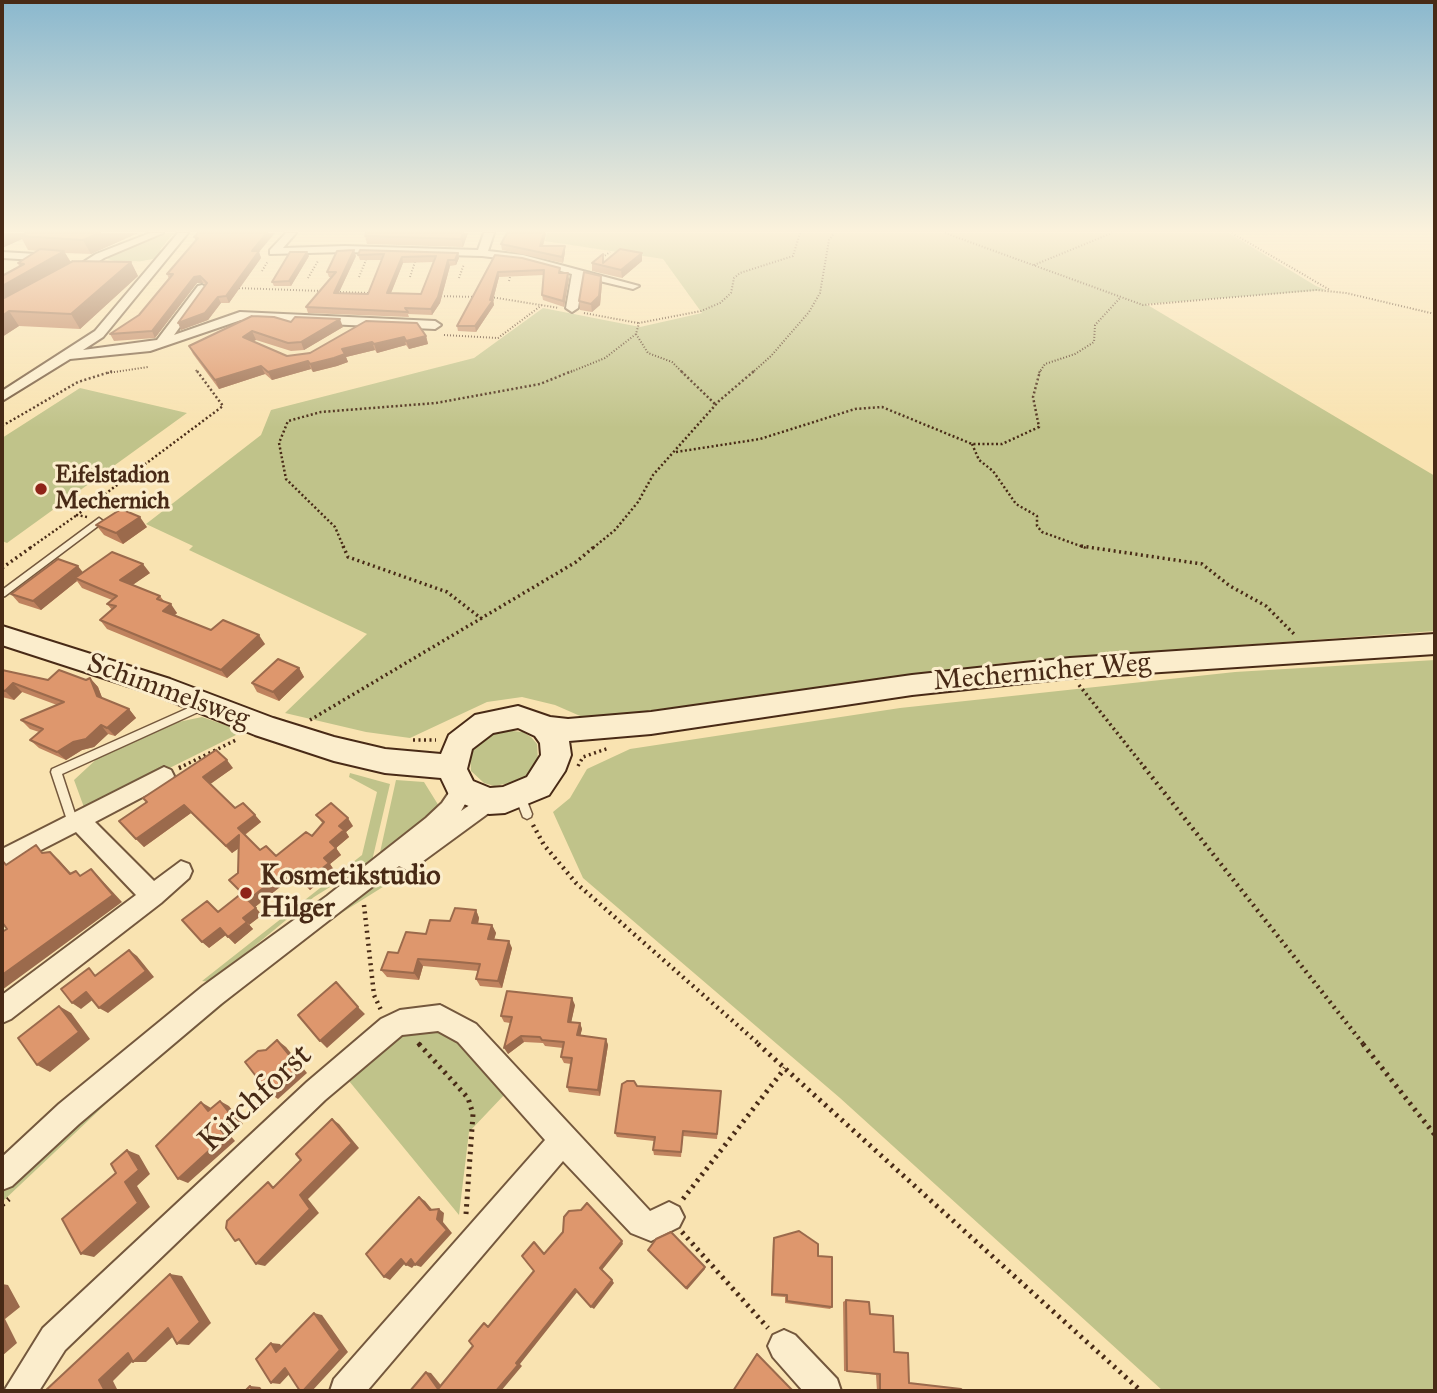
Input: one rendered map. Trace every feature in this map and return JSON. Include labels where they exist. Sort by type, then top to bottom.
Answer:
[{"type":"street","points":[[2,397],[68,355],[114,319],[128,298]]},
{"type":"street","points":[[161,344],[195,298]]},
{"type":"street","points":[[567,308],[570,298]]},
{"type":"street","points":[[68,355],[161,344],[240,316],[435,325]]},
{"type":"street","points":[[348,333],[367,321]]},
{"type":"street","name":"Schimmelsweg","points":[[2,635],[334,749],[385,761],[432,763],[465,775]]},
{"type":"street","name":"Mechernicher Weg","points":[[559,752],[580,741],[651,723],[939,682],[1070,668],[1435,644]]},
{"type":"street","points":[[2,1176],[69,1114],[212,995],[335,904],[440,839],[485,723],[501,718],[533,721],[559,752],[551,771],[524,805],[465,775]]},
{"type":"street","points":[[2,860],[164,775]]},
{"type":"street","points":[[76,822],[153,895]]},
{"type":"street","points":[[2,1010],[181,871]]},
{"type":"street","points":[[395,1026],[440,1018],[467,1033],[641,1223],[651,1226],[669,1217]]},
{"type":"street","name":"Kirchforst","points":[[20,1391],[54,1339],[316,1091],[395,1026]]},
{"type":"street","points":[[346,1391],[563,1140]]},
{"type":"street","points":[[784,1346],[825,1391]]},
{"type":"lane","points":[[2,594],[100,521]]},
{"type":"lane","points":[[76,822],[56,772],[207,704]]},
{"type":"path","points":[[506,298],[567,308]]},
{"type":"path","points":[[584,313],[639,323],[701,311],[725,298]]},
{"type":"path","points":[[305,723],[343,699],[351,690],[357,690],[482,619],[576,562],[615,530],[638,502],[653,475],[716,405],[771,356],[809,312],[817,298]]},
{"type":"path","points":[[675,452],[760,439],[855,409],[882,407],[972,444],[1002,444],[1039,427],[1032,397],[1036,377],[1045,364],[1076,354],[1094,342],[1095,325],[1119,298],[1143,305],[1168,306],[1255,298]]},
{"type":"path","points":[[1363,298],[1435,314]]},
{"type":"path","points":[[435,325],[444,336],[498,338],[542,305]]},
{"type":"path","points":[[482,619],[447,592],[348,557],[335,527],[286,479],[279,443],[288,421],[321,412],[436,402],[540,384],[605,358],[636,334],[639,323]]},
{"type":"path","points":[[636,334],[648,353],[672,362],[716,405]]},
{"type":"path","points":[[2,426],[78,382],[121,369],[148,367]]},
{"type":"path","points":[[2,568],[79,515],[223,406],[196,370]]},
{"type":"path","points":[[972,444],[979,460],[993,471],[1016,504],[1037,516],[1037,526],[1042,532],[1086,548],[1157,555],[1202,564],[1230,586],[1266,606],[1293,631],[1305,652]]},
{"type":"path","points":[[1088,679],[1075,680],[1435,1135]]},
{"type":"path","points":[[164,775],[244,736]]},
{"type":"path","points":[[559,752],[583,757],[618,746]]},
{"type":"path","points":[[524,805],[544,845],[576,883],[1141,1391]]},
{"type":"path","points":[[363,902],[374,995],[395,1026],[468,1098],[473,1114],[462,1258]]},
{"type":"path","points":[[784,1346],[669,1217],[785,1069]]},
{"type":"green space","points":[[691,298],[1223,298],[1146,304],[1435,476],[1435,631],[1011,662],[587,719],[555,705],[522,697],[487,702],[410,738],[366,732],[285,713],[367,634],[189,550],[193,546],[146,524],[261,435],[271,410],[474,358],[543,308],[640,327],[702,313]]},
{"type":"green space","name":"Eifelstadion Mechernich","points":[[80,388],[187,413],[7,543],[2,541],[2,438]]},
{"type":"green space","points":[[1435,660],[1435,1391],[1163,1391],[840,1098],[583,878],[553,812],[570,798],[587,769],[630,749],[900,708],[1235,672]]},
{"type":"green space","points":[[202,717],[237,729],[238,734],[85,810],[74,780],[101,755],[169,724]]},
{"type":"green space","points":[[503,730],[523,732],[531,737],[537,744],[538,760],[526,777],[516,782],[494,786],[484,783],[471,771],[470,754],[475,745],[492,733]]},
{"type":"green space","points":[[350,773],[390,784],[372,861],[314,897],[211,982],[202,981],[362,855],[377,792],[349,777]]},
{"type":"green space","points":[[396,780],[424,782],[442,811],[379,857]]},
{"type":"green space","points":[[472,825],[429,858],[335,917],[260,974],[109,1101],[2,1202],[2,1192],[146,1061],[376,883]]},
{"type":"green space","points":[[423,1028],[441,1031],[460,1044],[506,1093],[469,1132],[459,1215],[349,1081],[391,1041]]},
{"type":"building","points":[[89,298],[71,314],[9,311],[2,316],[2,299]]},
{"type":"building","points":[[153,298],[178,298],[152,331],[110,334],[139,315]]},
{"type":"building","points":[[196,298],[217,298],[205,313],[178,323]]},
{"type":"building","points":[[314,298],[437,298],[431,309],[405,308],[408,312],[306,307]]},
{"type":"building","points":[[472,298],[493,300],[475,326],[457,326]]},
{"type":"building","points":[[580,298],[597,298],[591,304],[579,301]]},
{"type":"building","points":[[252,316],[274,317],[291,322],[295,317],[340,319],[301,342],[288,343],[252,331],[243,337],[287,356],[310,353],[366,321],[417,323],[426,336],[406,341],[404,337],[374,344],[372,342],[342,349],[345,354],[310,364],[308,361],[268,372],[261,366],[215,380],[189,346]]},
{"type":"building","points":[[121,509],[140,517],[116,533],[96,525]]},
{"type":"building","points":[[112,552],[143,564],[120,580],[160,596],[157,599],[171,604],[163,611],[211,630],[223,620],[259,635],[221,670],[100,620],[116,606],[107,604],[117,596],[75,578]]},
{"type":"building","points":[[58,559],[78,566],[33,601],[11,594]]},
{"type":"building","points":[[278,659],[299,668],[273,692],[252,683]]},
{"type":"building","points":[[2,670],[48,680],[59,670],[86,680],[90,678],[97,696],[129,709],[107,728],[101,725],[86,739],[73,742],[57,752],[30,740],[43,729],[21,720],[64,702],[13,683],[5,691],[2,690]]},
{"type":"building","points":[[216,750],[227,760],[203,777],[235,808],[243,803],[255,815],[238,828],[260,850],[266,846],[276,856],[306,832],[312,836],[324,822],[316,815],[331,803],[348,818],[339,826],[344,830],[330,842],[336,848],[324,858],[329,863],[304,883],[289,868],[248,900],[256,908],[243,918],[247,922],[228,937],[220,928],[202,942],[182,920],[207,901],[218,912],[242,893],[229,880],[238,873],[239,835],[226,846],[184,805],[136,839],[119,821],[147,802],[143,798]]},
{"type":"building","points":[[36,845],[42,853],[50,852],[70,874],[76,871],[80,876],[91,869],[113,895],[2,975],[2,932],[7,929],[2,922],[2,860],[6,865]]},
{"type":"building","points":[[455,908],[476,910],[472,923],[492,925],[488,939],[509,941],[498,981],[476,979],[480,964],[418,959],[414,973],[381,970],[388,952],[398,953],[406,932],[426,934],[430,920],[450,921]]},
{"type":"building","points":[[129,950],[146,971],[99,1008],[86,992],[72,1003],[61,989],[89,968],[95,976]]},
{"type":"building","points":[[336,982],[358,1007],[320,1041],[298,1015]]},
{"type":"building","points":[[507,991],[572,998],[568,1022],[580,1023],[577,1035],[606,1039],[598,1090],[567,1087],[572,1058],[561,1057],[564,1042],[521,1036],[504,1048],[512,1017],[501,1016]]},
{"type":"building","points":[[59,1006],[79,1032],[37,1065],[18,1038]]},
{"type":"building","points":[[277,1040],[299,1067],[269,1093],[245,1062]]},
{"type":"building","points":[[634,1081],[637,1086],[721,1091],[717,1134],[683,1131],[681,1152],[653,1150],[655,1137],[615,1133],[622,1084]]},
{"type":"building","points":[[220,1101],[234,1119],[221,1130],[225,1136],[178,1179],[156,1146],[201,1102],[208,1111]]},
{"type":"building","points":[[332,1119],[352,1143],[300,1195],[310,1209],[256,1264],[239,1239],[235,1241],[226,1228],[227,1221],[268,1182],[273,1188],[301,1160],[296,1154]]},
{"type":"building","points":[[127,1150],[139,1170],[125,1182],[138,1203],[81,1254],[62,1219],[116,1173],[111,1164]]},
{"type":"building","points":[[419,1197],[430,1210],[439,1209],[437,1219],[447,1230],[415,1265],[411,1259],[406,1265],[401,1259],[384,1277],[366,1254]]},
{"type":"building","points":[[587,1203],[622,1241],[600,1268],[612,1280],[591,1307],[575,1289],[496,1391],[410,1391],[426,1372],[438,1389],[473,1346],[469,1341],[484,1323],[488,1327],[534,1271],[522,1256],[534,1242],[544,1254],[563,1232],[564,1217],[569,1211],[581,1210]]},
{"type":"building","points":[[799,1231],[818,1244],[818,1256],[832,1257],[832,1307],[787,1301],[787,1295],[772,1294],[774,1238]]},
{"type":"building","points":[[671,1232],[705,1267],[686,1288],[648,1250],[656,1239]]},
{"type":"building","points":[[170,1274],[200,1322],[177,1344],[168,1328],[133,1362],[128,1353],[99,1380],[105,1391],[45,1391]]},
{"type":"building","points":[[846,1300],[869,1302],[870,1314],[893,1316],[894,1352],[908,1353],[909,1383],[963,1391],[880,1391],[880,1374],[847,1371]]},
{"type":"building","points":[[314,1313],[340,1350],[303,1391],[300,1391],[285,1368],[271,1383],[256,1359],[271,1343],[276,1352]]},
{"type":"building","points":[[757,1354],[793,1391],[733,1391]]},
{"type":"place","name":"Eifelstadion Mechernich","points":[[41,489]]},
{"type":"place","name":"Kosmetikstudio Hilger","points":[[246,893]]}]
